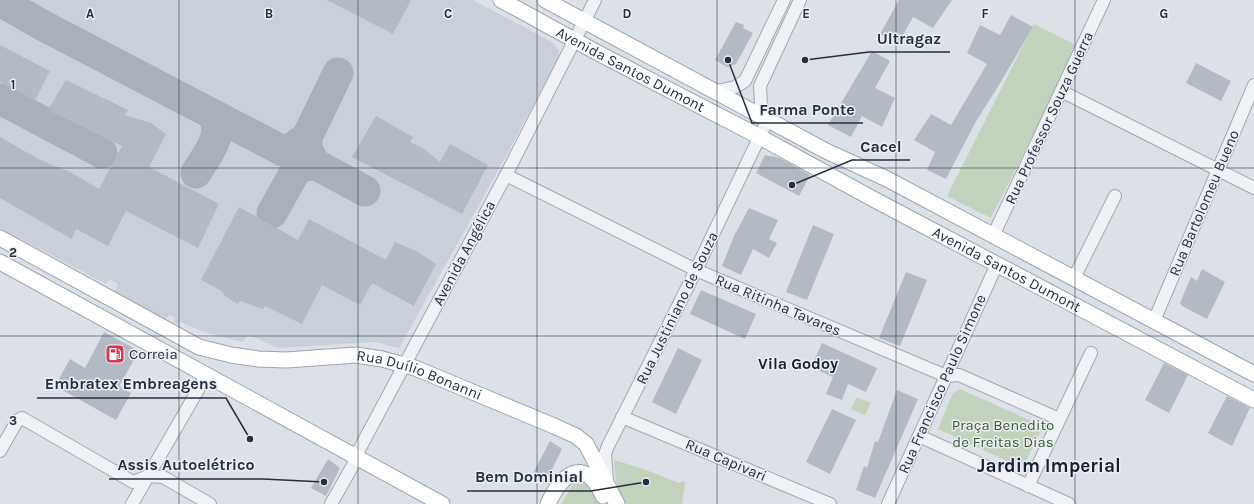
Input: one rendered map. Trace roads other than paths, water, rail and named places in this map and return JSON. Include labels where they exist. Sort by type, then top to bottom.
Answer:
[{"type":"main road","name":"Avenida Santos Dumont","points":[[501,0],[1254,400]]},
{"type":"main road","name":"Avenida Santos Dumont","points":[[545,0],[768,119],[1074,278],[1254,374]]},
{"type":"main road","name":"Rua Duílio Bonanni","points":[[0,238],[199,347],[231,355],[258,359],[286,360],[356,355],[382,358],[404,365],[554,426],[576,436],[586,444],[607,482],[617,504]]},
{"type":"main road","points":[[0,262],[442,504]]},
{"type":"main road","points":[[548,504],[562,479],[577,473],[586,474],[593,478],[608,504]]},
{"type":"main road","points":[[607,482],[608,504]]},
{"type":"street","name":"Avenida Angélica","points":[[331,504],[358,458],[359,450],[506,175],[595,0]]},
{"type":"street","points":[[717,91],[735,87],[745,81],[784,0]]},
{"type":"street","points":[[760,137],[768,119],[761,105],[760,86],[800,0]]},
{"type":"street","name":"Rua Professor Souza Guerra","points":[[993,236],[1104,0]]},
{"type":"street","name":"Rua Bartolomeu Bueno","points":[[1154,321],[1254,85]]},
{"type":"street","points":[[1061,91],[1254,188]]},
{"type":"street","name":"Rua Justiniano de Souza","points":[[607,482],[605,454],[760,137]]},
{"type":"street","name":"Rua Ritinha Tavares","points":[[506,175],[696,270],[946,376],[959,375],[1059,419]]},
{"type":"street","points":[[1074,278],[1115,196]]},
{"type":"street","name":"Rua Francisco Paulo Simone","points":[[888,504],[996,264]]},
{"type":"street","points":[[1028,486],[1091,353]]},
{"type":"street","points":[[132,504],[206,376]]},
{"type":"street","name":"Rua Capivari","points":[[622,417],[830,504]]},
{"type":"street","points":[[0,452],[17,421],[22,418],[133,482],[148,476],[163,477],[210,504]]},
{"type":"street","points":[[919,436],[1070,504]]},
{"type":"place","name":"Farma Ponte","points":[[728,60]]},
{"type":"place","name":"Ultragaz","points":[[805,60]]},
{"type":"place","name":"Cacel","points":[[792,185]]},
{"type":"place","name":"Correia","points":[[115,354]]},
{"type":"place","name":"Embratex Embreagens","points":[[250,439]]},
{"type":"place","name":"Assis Autoelétrico","points":[[324,482]]},
{"type":"place","name":"Bem Dominial","points":[[646,482]]},
{"type":"district","name":"Vila Godoy","points":[[798,363]]},
{"type":"district","name":"Jardim Imperial","points":[[1049,466]]},
{"type":"park label","name":"Praça Benedito de Freitas Dias","points":[[1003,434]]}]
